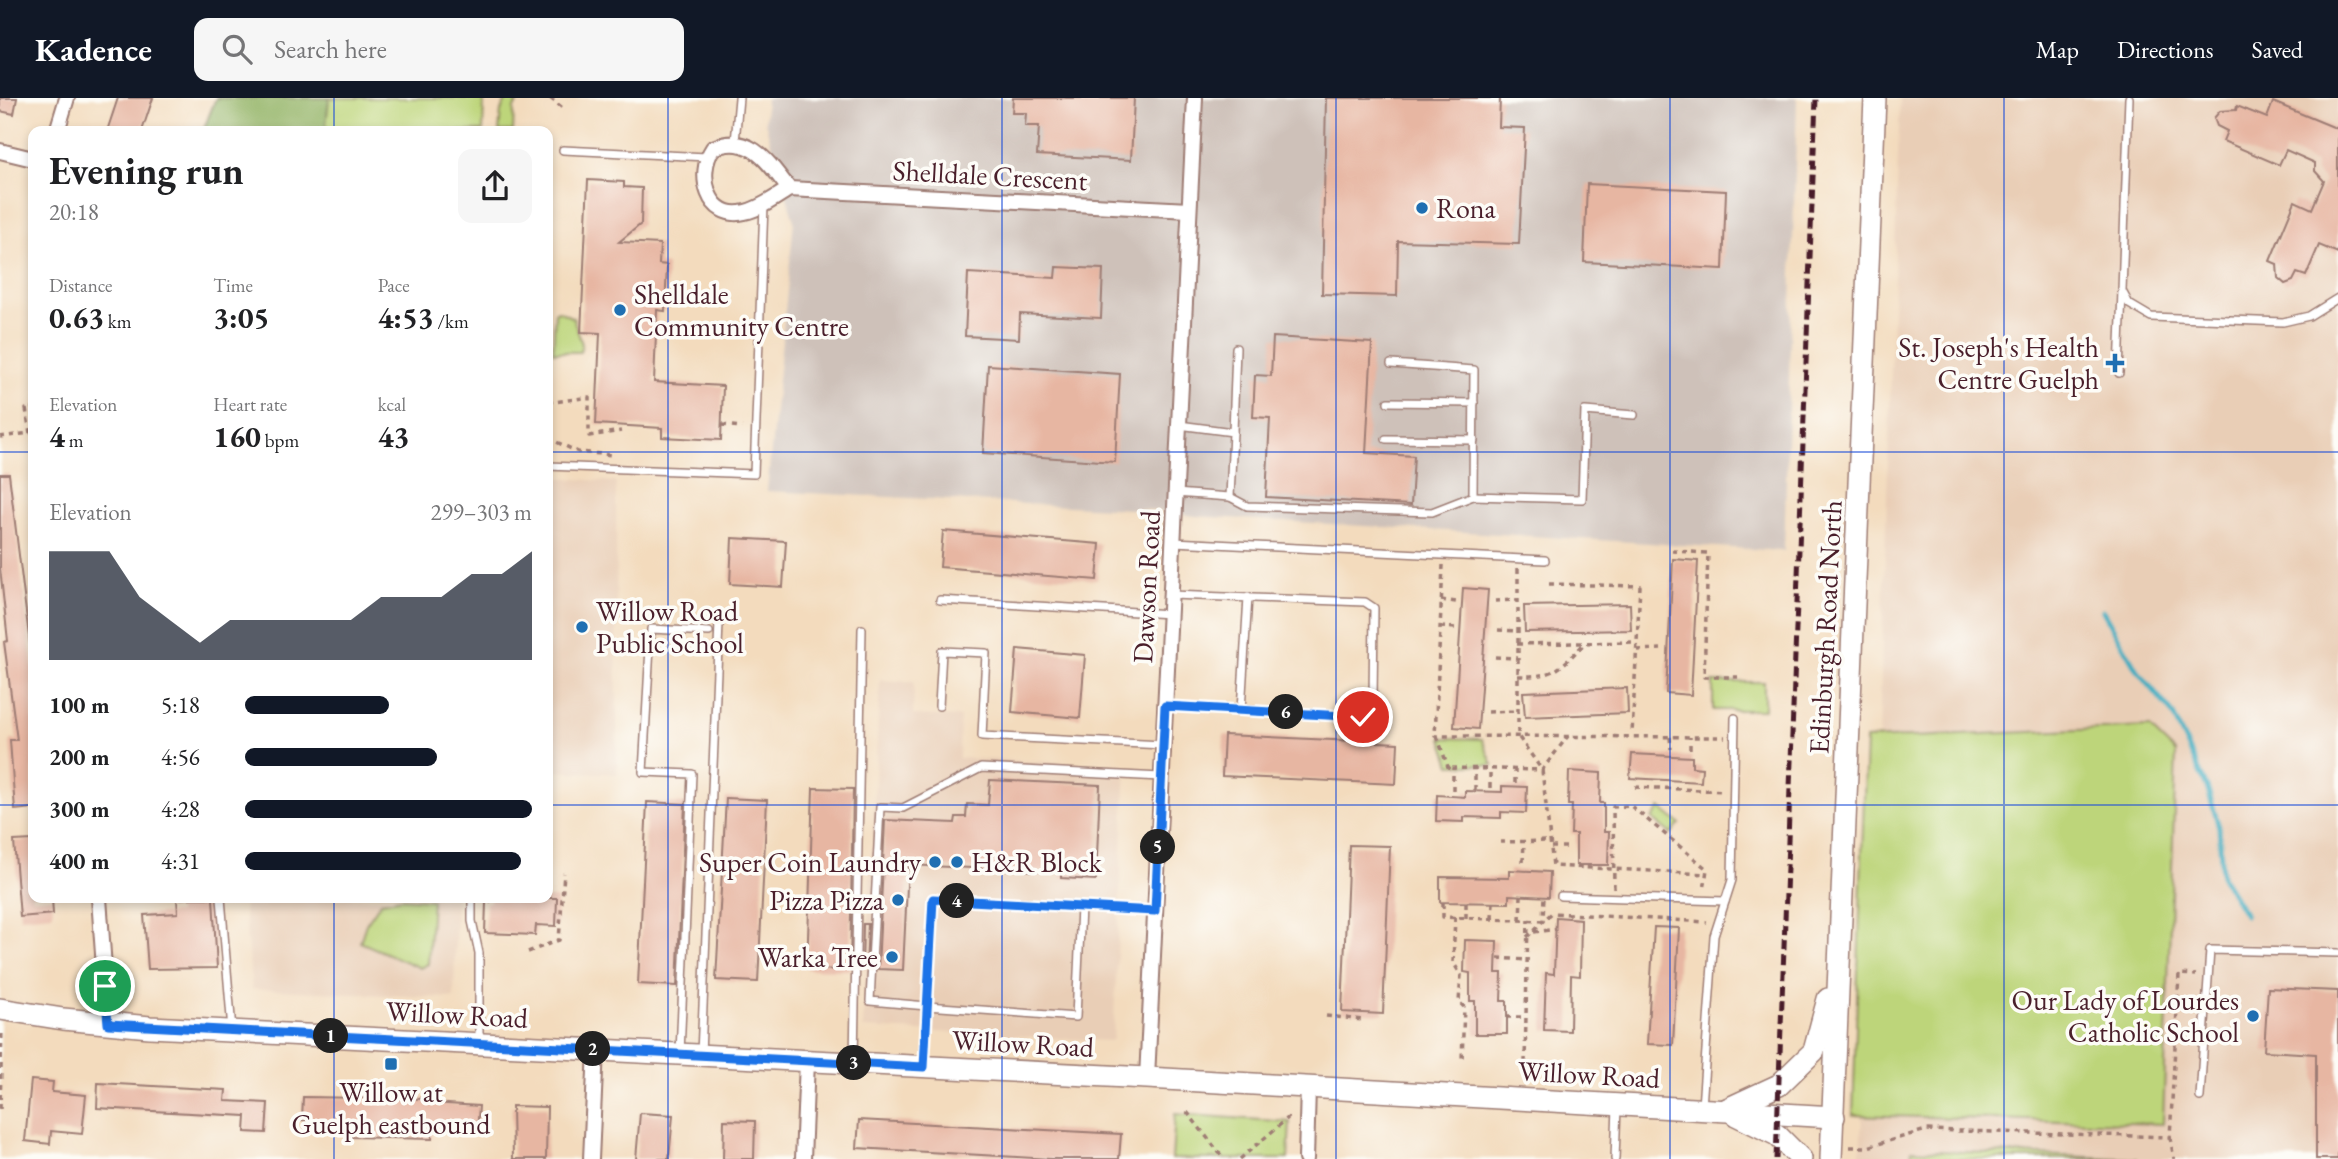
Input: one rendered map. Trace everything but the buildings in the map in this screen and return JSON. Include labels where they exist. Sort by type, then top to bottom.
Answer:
[{"type":"main road","name":"Edinburgh Road North","points":[[1831,1152],[1837,966],[1863,440],[1875,98]]},
{"type":"main road","points":[[1725,1110],[1779,1085],[1814,1051],[1837,966]]},
{"type":"main road","name":"Willow Road","points":[[1,1009],[108,1024],[1147,1077],[1834,1117]]},
{"type":"main road","points":[[1725,1110],[1777,1135],[1801,1159]]},
{"type":"street","points":[[59,126],[67,98]]},
{"type":"street","name":"Dawson Road","points":[[1147,1077],[1195,98]]},
{"type":"street","points":[[734,142],[746,145],[765,158],[789,189],[744,212],[722,208],[713,201],[706,192],[704,180],[707,157],[713,148],[734,142]]},
{"type":"street","points":[[0,151],[28,158]]},
{"type":"street","name":"Shelldale Crescent","points":[[789,189],[1189,210]]},
{"type":"street","points":[[99,903],[108,1024]]},
{"type":"street","points":[[591,1159],[596,1049]]},
{"type":"street","points":[[803,1159],[807,1061]]},
{"type":"street","points":[[1306,1159],[1308,1087]]},
{"type":"lane","points":[[734,142],[739,98]]},
{"type":"lane","points":[[2119,373],[2129,98]]},
{"type":"lane","points":[[563,150],[707,157]]},
{"type":"lane","points":[[553,466],[754,474],[764,204]]},
{"type":"lane","points":[[2122,293],[2129,304],[2151,317],[2230,321],[2299,320],[2338,298]]},
{"type":"lane","points":[[1230,497],[1236,348]]},
{"type":"lane","points":[[1391,364],[1474,370],[1473,496]]},
{"type":"lane","points":[[1388,402],[1474,403]]},
{"type":"lane","points":[[1175,493],[1230,497],[1247,506],[1432,512],[1473,496],[1582,499],[1585,411],[1634,415]]},
{"type":"lane","points":[[1179,425],[1233,432]]},
{"type":"lane","points":[[1387,439],[1474,440]]},
{"type":"lane","points":[[1173,541],[1545,560]]},
{"type":"lane","points":[[1165,706],[1363,717],[1373,701],[1374,608],[1365,602],[1171,595]]},
{"type":"lane","points":[[1241,710],[1248,597]]},
{"type":"lane","points":[[940,600],[1170,614]]},
{"type":"lane","points":[[691,1054],[719,623]]},
{"type":"lane","points":[[691,1054],[692,774],[643,772],[651,629],[709,632]]},
{"type":"lane","points":[[854,1063],[862,629]]},
{"type":"lane","points":[[939,706],[942,651],[986,653],[982,736],[1163,744]]},
{"type":"lane","points":[[1702,1108],[1714,936],[1732,880],[1735,718]]},
{"type":"lane","points":[[1081,907],[1076,1017],[870,1001],[880,807],[903,808],[981,768],[1161,777]]},
{"type":"lane","points":[[1561,896],[1725,901]]},
{"type":"lane","points":[[924,1067],[933,899],[1155,911]]},
{"type":"lane","points":[[221,903],[232,1031]]},
{"type":"lane","points":[[472,903],[472,921],[479,953],[479,1043]]},
{"type":"lane","points":[[2200,1097],[2210,950],[2338,953]]},
{"type":"lane","points":[[1615,1159],[1617,1104]]},
{"type":"path","points":[[550,98],[564,109]]},
{"type":"path","points":[[553,402],[589,397],[589,436],[621,431]]},
{"type":"path","points":[[722,425],[742,427]]},
{"type":"path","points":[[0,438],[28,433]]},
{"type":"path","points":[[553,440],[578,452],[611,454],[616,460]]},
{"type":"path","points":[[1672,551],[1708,552],[1704,677],[1738,677]]},
{"type":"path","points":[[1443,555],[1437,736],[1448,767],[1542,771]]},
{"type":"path","points":[[1518,559],[1518,736],[1542,771],[1553,866],[1707,874]]},
{"type":"path","points":[[1549,584],[1640,586],[1632,734]]},
{"type":"path","points":[[1441,600],[1456,602]]},
{"type":"path","points":[[1495,600],[1517,600]]},
{"type":"path","points":[[1440,627],[1457,628]]},
{"type":"path","points":[[1497,630],[1517,631]]},
{"type":"path","points":[[1517,644],[1637,642]]},
{"type":"path","points":[[1518,676],[1545,676],[1556,672],[1586,643]]},
{"type":"path","points":[[1637,650],[1661,649]]},
{"type":"path","points":[[1495,657],[1517,657]]},
{"type":"path","points":[[1488,712],[1518,711]]},
{"type":"path","points":[[1437,736],[1735,737]]},
{"type":"path","points":[[1542,771],[1568,736]]},
{"type":"path","points":[[1670,737],[1671,749]]},
{"type":"path","points":[[1690,737],[1690,749]]},
{"type":"path","points":[[1453,768],[1453,790]]},
{"type":"path","points":[[1475,768],[1475,790]]},
{"type":"path","points":[[1490,769],[1490,788]]},
{"type":"path","points":[[1515,770],[1515,783]]},
{"type":"path","points":[[1635,788],[1734,792]]},
{"type":"path","points":[[1614,897],[1613,807],[1631,806],[1707,869],[1703,900]]},
{"type":"path","points":[[1500,842],[1568,847]]},
{"type":"path","points":[[1523,862],[1524,842]]},
{"type":"path","points":[[528,952],[559,940],[564,873]]},
{"type":"path","points":[[1520,920],[1521,895]]},
{"type":"path","points":[[1543,921],[1544,897]]},
{"type":"path","points":[[1466,902],[1466,918]]},
{"type":"path","points":[[1443,903],[1443,917],[1543,921]]},
{"type":"path","points":[[1492,919],[1493,903]]},
{"type":"path","points":[[1527,937],[1552,913],[1718,922]]},
{"type":"path","points":[[1455,917],[1453,962],[1461,975],[1459,1002],[1464,1007],[1462,1060]]},
{"type":"path","points":[[1525,1063],[1528,920]]},
{"type":"path","points":[[1532,933],[1556,929]]},
{"type":"path","points":[[1498,958],[1527,960]]},
{"type":"path","points":[[2174,1159],[2170,1137],[2179,974],[2208,976]]},
{"type":"path","points":[[0,1109],[1,1009]]},
{"type":"path","points":[[1326,1016],[1364,1020]]},
{"type":"path","points":[[1506,1017],[1526,1017]]},
{"type":"path","points":[[1187,1112],[1224,1159]]},
{"type":"path","points":[[1240,1159],[1289,1117]]},
{"type":"path","points":[[1831,1152],[1868,1147],[1926,1130],[2170,1137]]},
{"type":"shaded area","points":[[766,98],[1797,98],[1784,551],[1195,516],[1151,510],[767,491],[794,221],[765,122]]},
{"type":"shaded area","name":"St. Joseph's Health Centre Guelph","points":[[1900,98],[2338,98],[2338,1159],[1860,1159],[1862,1115],[2163,1124],[2149,727],[1879,739]]},
{"type":"shaded area","name":"Willow Road Public School","points":[[553,477],[616,482],[617,774],[553,771]]},
{"type":"shaded area","points":[[880,680],[914,682],[913,715],[960,717],[959,758],[1126,766],[1113,1039],[1110,1041],[863,1028]]},
{"type":"shaded area","points":[[243,903],[456,903],[454,998],[252,989]]},
{"type":"green space","points":[[216,98],[329,98],[327,126],[205,126]]},
{"type":"green space","points":[[225,98],[484,98],[483,126],[211,126]]},
{"type":"green space","points":[[507,98],[520,98],[514,108],[513,126],[500,126],[501,111]]},
{"type":"green space","points":[[559,311],[573,318],[582,344],[580,352],[553,352],[555,312]]},
{"type":"green space","points":[[1713,682],[1764,682],[1764,710],[1713,710]]},
{"type":"green space","points":[[2149,727],[2176,753],[2163,1124],[1853,1115],[1866,739]]},
{"type":"green space","points":[[1442,738],[1482,739],[1493,765],[1451,765]]},
{"type":"green space","points":[[1660,808],[1680,824],[1671,834],[1652,819]]},
{"type":"green space","points":[[380,903],[432,903],[428,964],[420,968],[360,942],[366,924]]},
{"type":"green space","points":[[1175,1114],[1290,1122],[1288,1159],[1172,1159]]},
{"type":"green space","points":[[1912,1150],[2138,1159],[1911,1159]]},
{"type":"waterway","points":[[2103,611],[2137,670],[2172,713],[2207,787],[2219,827],[2222,877],[2245,915]]},
{"type":"railway","points":[[1776,1159],[1816,98]]},
{"type":"place","name":"Rona","points":[[1422,208]]},
{"type":"place","name":"Shelldale Community Centre","points":[[620,310]]},
{"type":"place","name":"St. Joseph's Health Centre Guelph","points":[[2115,363]]},
{"type":"place","name":"Willow Road Public School","points":[[582,627]]},
{"type":"place","name":"Super Coin Laundry","points":[[935,862]]},
{"type":"place","name":"H&R Block","points":[[957,862]]},
{"type":"place","name":"Pizza Pizza","points":[[898,900]]},
{"type":"place","name":"Warka Tree","points":[[892,957]]},
{"type":"place","name":"Our Lady of Lourdes Catholic School","points":[[2253,1016]]},
{"type":"place","name":"Willow at Guelph eastbound","points":[[391,1064]]},
{"type":"route","points":[[105,986],[108,1024],[924,1067],[933,899],[1155,911],[1165,706],[1363,717]]}]
